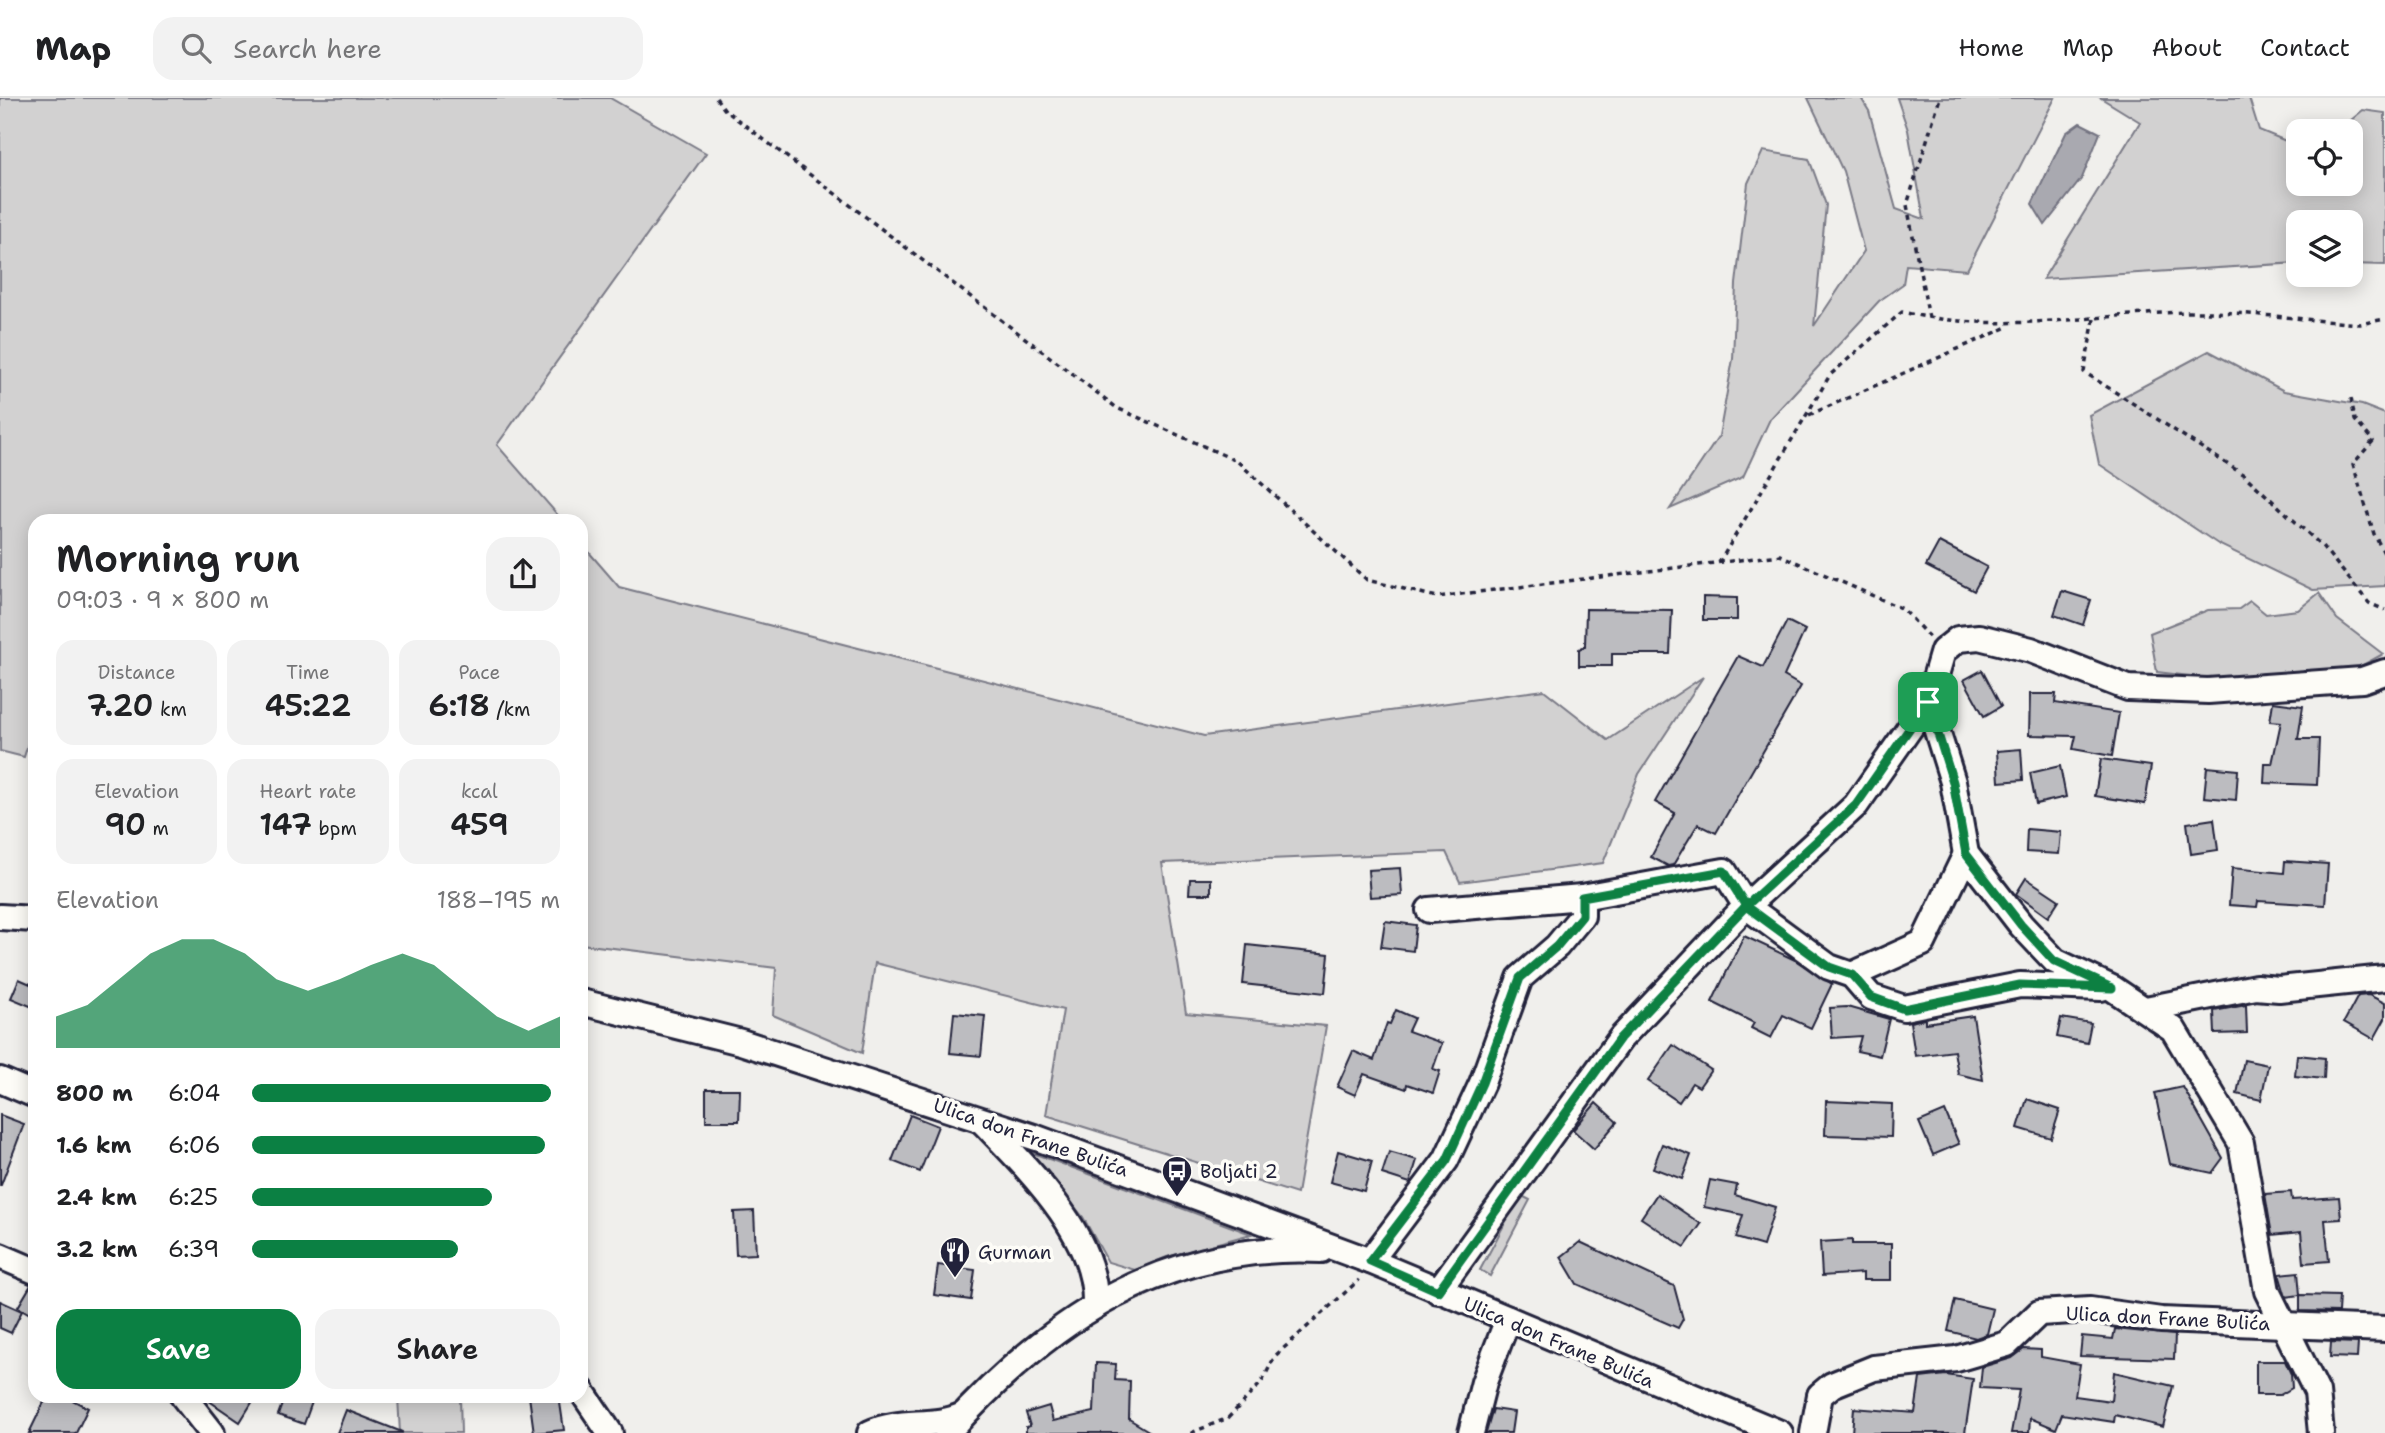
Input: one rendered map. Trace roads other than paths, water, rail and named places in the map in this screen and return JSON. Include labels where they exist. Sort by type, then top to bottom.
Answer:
[{"type":"street","points":[[1438,1291],[1620,1038],[1746,906],[1856,805],[1928,702],[1943,651],[1958,639],[1979,637],[2031,650],[2128,688],[2208,691],[2362,680],[2385,672]]},
{"type":"street","points":[[1928,702],[1953,782],[1966,854],[2021,925],[2054,961],[2112,988],[2173,1029],[2241,1143],[2267,1291],[2317,1392],[2321,1433]]},
{"type":"street","points":[[1852,975],[1923,943],[1966,854]]},
{"type":"street","points":[[1429,910],[1582,897],[1724,871],[1746,906],[1829,967],[1852,975],[1871,997],[1904,1009],[2020,985],[2112,988]]},
{"type":"street","points":[[1370,1261],[1447,1160],[1482,1083],[1520,978],[1557,946],[1582,916],[1582,897]]},
{"type":"street","points":[[0,916],[28,918]]},
{"type":"street","points":[[2146,1009],[2256,987],[2279,989],[2385,978]]},
{"type":"street","name":"Ulica don Frane Bulića","points":[[588,1004],[741,1042],[979,1117],[1370,1261],[1780,1433]]},
{"type":"street","points":[[0,1080],[28,1092]]},
{"type":"street","points":[[979,1117],[1024,1164],[1072,1230],[1096,1285],[1095,1304]]},
{"type":"street","points":[[877,1430],[899,1423],[955,1424],[1017,1361],[1095,1304],[1143,1279],[1218,1257],[1280,1249],[1345,1253]]},
{"type":"street","points":[[0,1256],[28,1267]]},
{"type":"street","name":"Ulica don Frane Bulića","points":[[1813,1433],[1820,1395],[1832,1385],[1874,1368],[1956,1359],[2007,1344],[2039,1313],[2090,1310],[2161,1320],[2385,1329]]},
{"type":"street","points":[[1471,1433],[1484,1382],[1508,1319]]},
{"type":"street","points":[[588,1400],[610,1433]]},
{"type":"street","points":[[877,1430],[895,1426],[908,1433]]},
{"type":"place","name":"Boljati 2","points":[[1177,1198]]},
{"type":"place","name":"Gurman","points":[[955,1279]]}]
